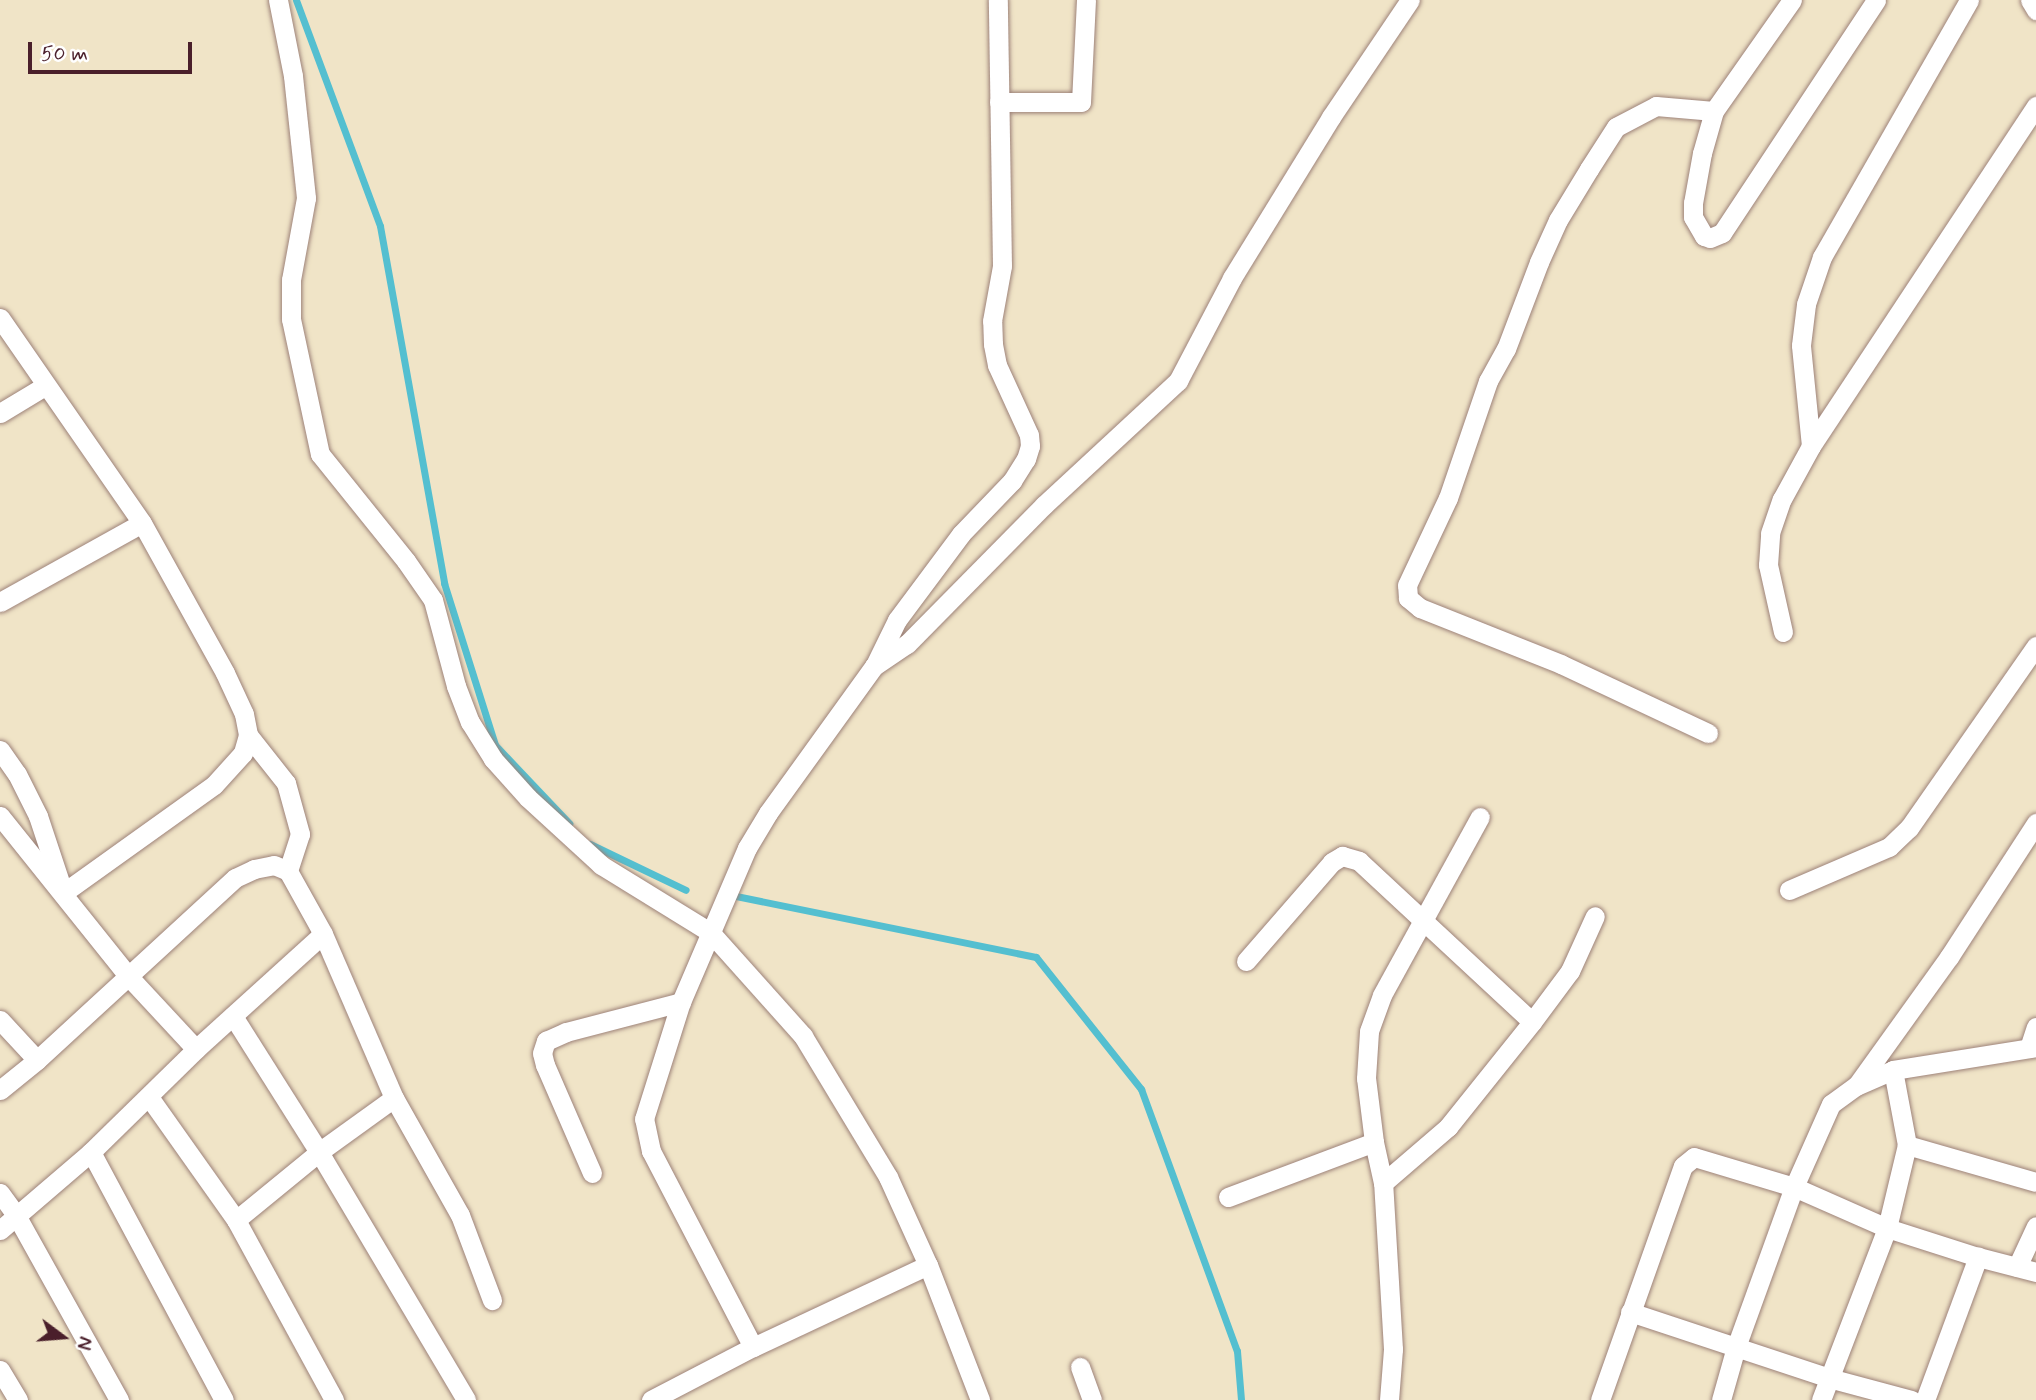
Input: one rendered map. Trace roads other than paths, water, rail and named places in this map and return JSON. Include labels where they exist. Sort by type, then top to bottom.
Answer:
[{"type":"street","points":[[278,0],[293,76],[306,198],[290,280],[291,319],[320,454],[406,561],[433,600],[456,687],[470,722],[493,759],[528,799],[601,865],[710,932],[803,1036],[888,1177],[928,1265],[980,1400]]},
{"type":"street","points":[[753,1347],[651,1151],[644,1119],[681,1002],[747,848],[768,813],[874,666],[897,620],[961,534],[1012,481],[1027,459],[1029,435],[998,365],[993,344],[992,321],[1002,266],[998,0]]},
{"type":"street","points":[[999,102],[1082,102],[1086,0]]},
{"type":"street","points":[[874,666],[907,644],[1044,505],[1178,381],[1239,266],[1331,117],[1410,0]]},
{"type":"street","points":[[1792,0],[1714,111],[1702,153],[1693,203],[1693,217],[1699,231],[1710,238],[1722,233],[1876,0]]},
{"type":"street","points":[[1811,446],[1801,345],[1806,304],[1822,257],[1969,0]]},
{"type":"street","points":[[2030,0],[2036,10]]},
{"type":"street","points":[[1709,733],[1561,664],[1420,608],[1408,598],[1407,585],[1448,498],[1488,381],[1506,349],[1558,220],[1616,127],[1656,106],[1714,111]]},
{"type":"street","points":[[1783,632],[1768,565],[1770,533],[1782,499],[1811,446],[2036,106]]},
{"type":"street","points":[[0,318],[142,523],[225,673],[244,714],[248,735],[243,752],[214,785],[63,893]]},
{"type":"street","points":[[0,413],[45,386]]},
{"type":"street","points":[[0,602],[142,523]]},
{"type":"street","points":[[1789,890],[1889,847],[1909,828],[2036,646]]},
{"type":"street","points":[[248,735],[286,783],[300,834],[288,871]]},
{"type":"street","points":[[0,750],[17,774],[38,816],[63,893]]},
{"type":"street","points":[[0,816],[128,977],[196,1049]]},
{"type":"street","points":[[1389,1400],[1393,1349],[1383,1183],[1374,1142],[1366,1078],[1370,1031],[1382,995],[1480,817]]},
{"type":"street","points":[[1856,1086],[1949,957],[2036,823]]},
{"type":"street","points":[[1246,961],[1332,862],[1342,856],[1359,861],[1531,1021]]},
{"type":"street","points":[[0,1090],[37,1060],[235,878],[254,869],[274,866],[288,871],[323,934],[394,1098],[460,1215],[492,1300]]},
{"type":"street","points":[[1383,1183],[1448,1127],[1570,971],[1595,916]]},
{"type":"street","points":[[0,1230],[91,1152],[196,1049],[323,934]]},
{"type":"street","points":[[592,1172],[545,1065],[542,1053],[545,1041],[566,1032],[681,1002]]},
{"type":"street","points":[[233,1016],[320,1152],[466,1400]]},
{"type":"street","points":[[0,1020],[37,1060]]},
{"type":"street","points":[[1721,1400],[1736,1348],[1794,1187],[1831,1104],[1856,1086],[1893,1070],[2032,1048],[2036,1027]]},
{"type":"street","points":[[1821,1400],[1887,1228],[1907,1145],[1893,1070]]},
{"type":"street","points":[[149,1097],[236,1220],[334,1400]]},
{"type":"street","points":[[236,1220],[320,1152],[394,1098]]},
{"type":"street","points":[[1228,1197],[1374,1142]]},
{"type":"street","points":[[1907,1145],[2036,1182]]},
{"type":"street","points":[[91,1152],[224,1400]]},
{"type":"street","points":[[1600,1400],[1684,1166],[1694,1157],[1794,1187],[1887,1228],[2026,1269],[2036,1226]]},
{"type":"street","points":[[0,1193],[16,1215],[119,1400]]},
{"type":"street","points":[[1925,1400],[1978,1257]]},
{"type":"street","points":[[651,1400],[753,1347],[928,1265]]},
{"type":"street","points":[[1630,1312],[1829,1378],[1911,1400]]},
{"type":"street","points":[[1080,1367],[1092,1400]]},
{"type":"street","points":[[0,1370],[18,1400]]},
{"type":"waterway","points":[[296,0],[380,226],[444,583],[495,745],[569,823]]},
{"type":"waterway","points":[[590,844],[686,890]]},
{"type":"waterway","points":[[731,895],[1036,957],[1141,1089],[1237,1351],[1241,1400]]}]
